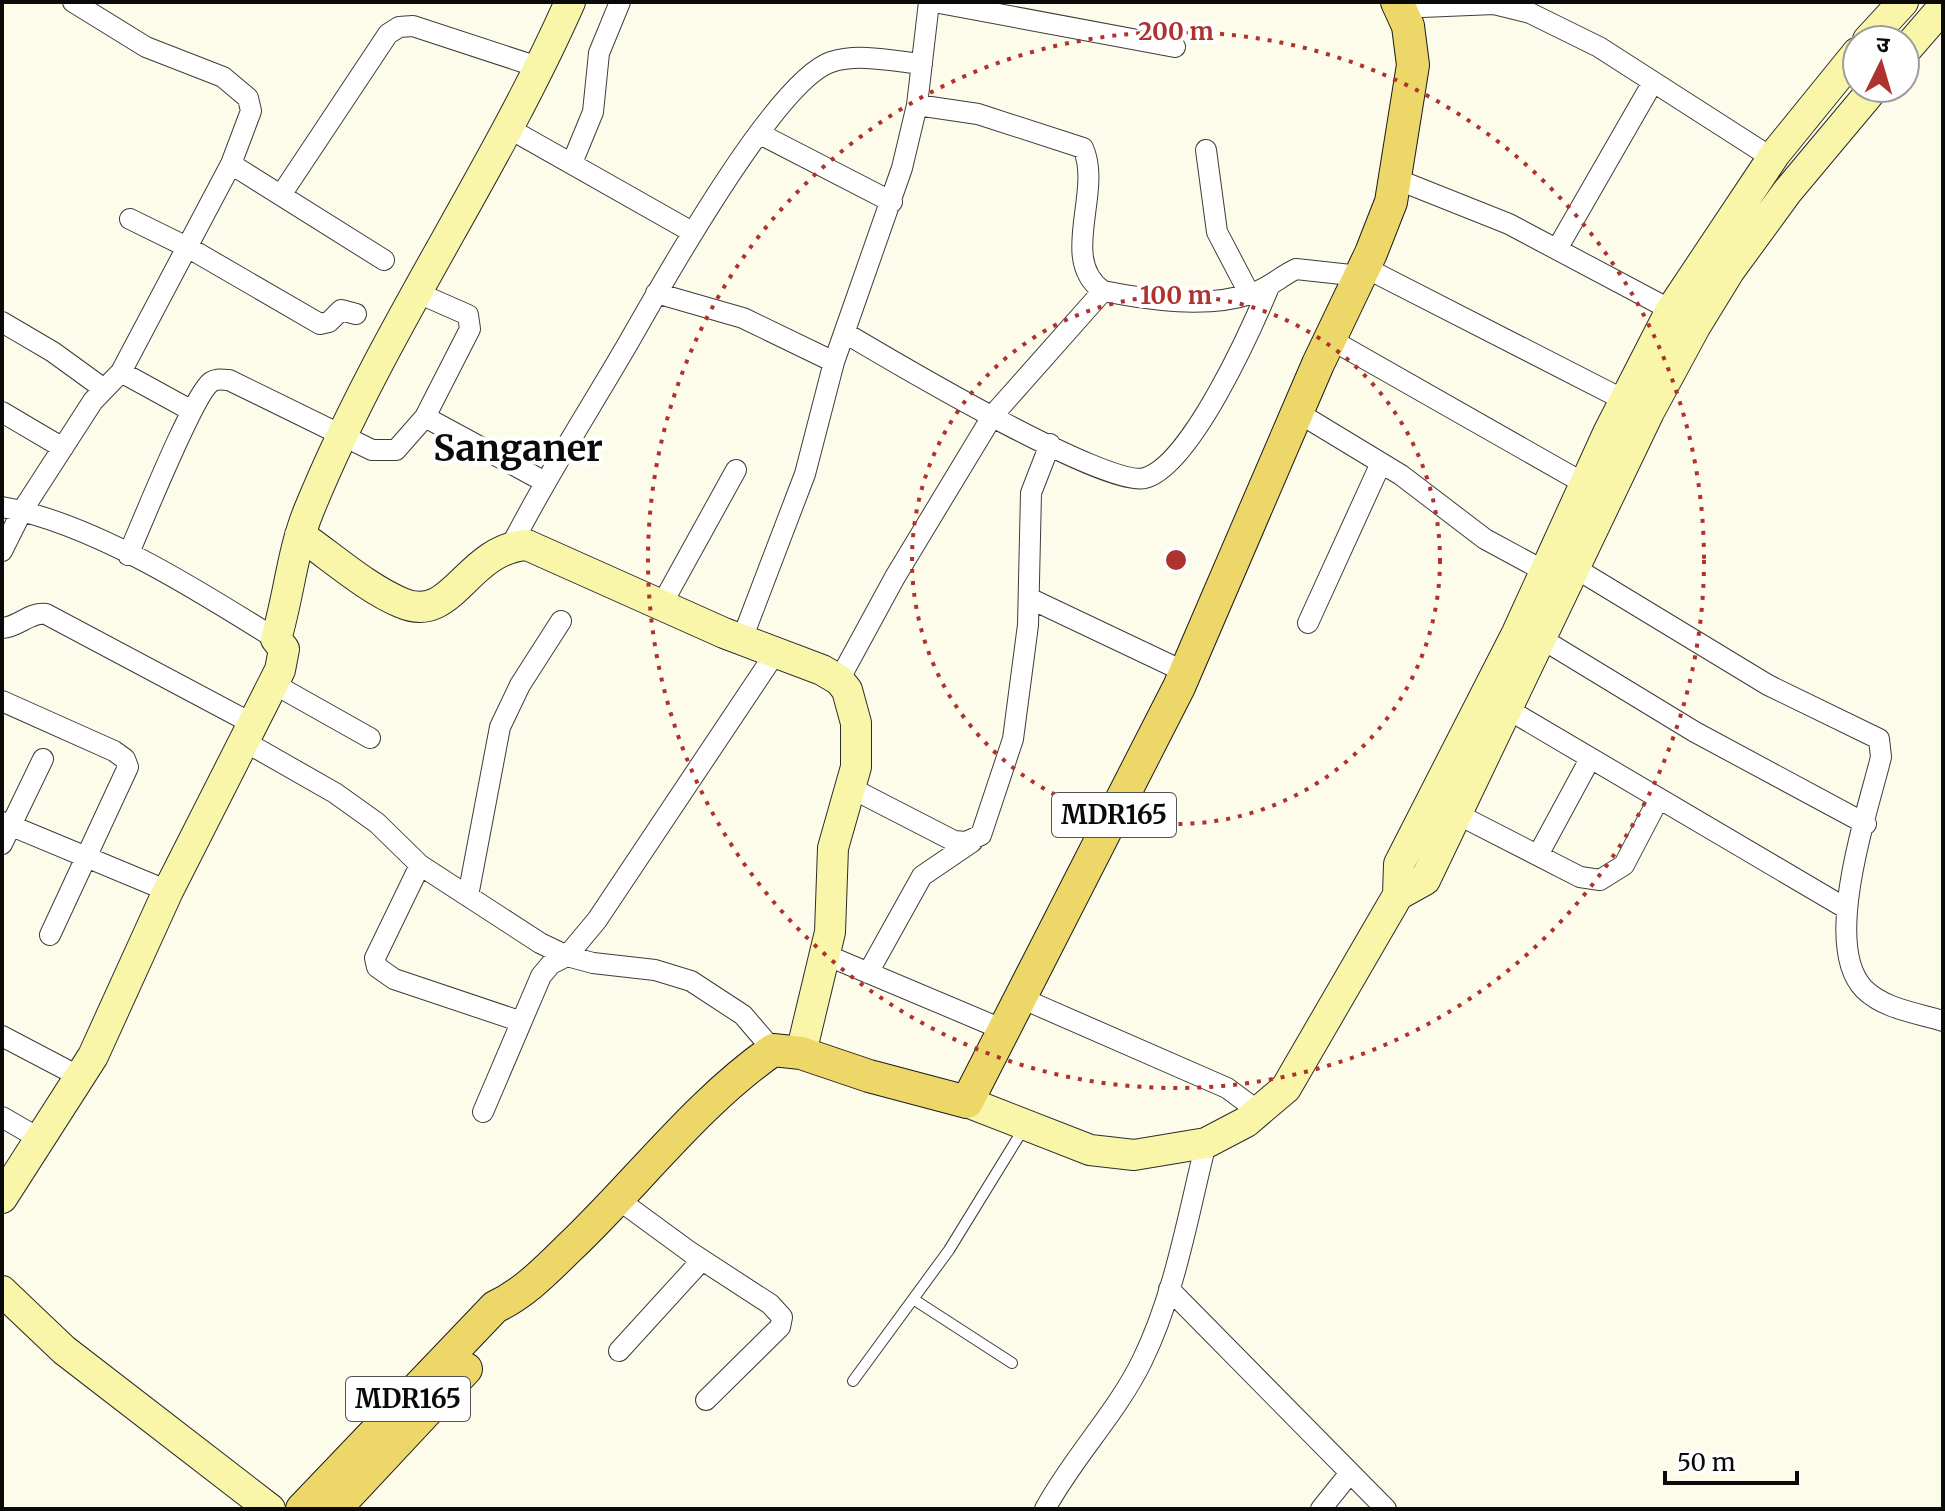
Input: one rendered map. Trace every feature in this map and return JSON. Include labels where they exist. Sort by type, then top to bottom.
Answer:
[{"type":"main road","name":"MDR165","points":[[967,1102],[1185,672],[1391,202],[1413,65],[1408,26],[1414,5]]},
{"type":"main road","name":"MDR165","points":[[302,1509],[495,1307],[519,1296],[619,1200],[716,1094],[787,1052]]},
{"type":"main road","points":[[787,1052],[967,1102]]},
{"type":"main road","name":"MDR165","points":[[335,1509],[509,1321],[519,1296]]},
{"type":"street","points":[[2,551],[12,509],[63,448],[104,389],[121,372],[231,164],[251,111],[248,98],[238,87],[198,65],[122,35],[73,2]]},
{"type":"street","points":[[276,639],[288,601],[300,535],[343,434],[510,129],[570,2]]},
{"type":"street","points":[[572,163],[593,112],[599,53],[620,2]]},
{"type":"street","points":[[742,639],[805,474],[834,362],[892,202],[917,105],[932,2],[1028,10],[1175,47]]},
{"type":"street","points":[[1883,24],[1903,2]]},
{"type":"street","points":[[1414,5],[1494,4],[1530,13],[1599,47],[1772,158]]},
{"type":"street","points":[[1921,33],[1943,8]]},
{"type":"street","points":[[281,195],[388,34],[399,27],[427,30],[541,68]]},
{"type":"street","points":[[511,546],[545,482],[692,232],[760,134],[814,71],[831,62],[861,59],[922,64]]},
{"type":"street","points":[[1398,895],[1425,880],[1509,710],[1542,639],[1585,484],[1671,310],[1772,158],[1841,73]]},
{"type":"street","points":[[1557,249],[1653,82]]},
{"type":"street","points":[[967,1102],[1090,1150],[1134,1155],[1206,1143],[1258,1111],[1286,1088],[1398,895],[1399,864],[1560,570],[1730,270],[1787,192],[1861,104]]},
{"type":"street","points":[[917,105],[978,114],[1083,148],[1088,173],[1083,263],[1091,283],[1103,291],[1188,301],[1260,291],[1296,269],[1362,272],[1624,400]]},
{"type":"street","points":[[510,129],[692,232]]},
{"type":"street","points":[[760,134],[892,202]]},
{"type":"street","points":[[1206,150],[1217,232],[1260,291]]},
{"type":"street","points":[[231,164],[384,260]]},
{"type":"street","points":[[1396,179],[1474,208],[1671,310]]},
{"type":"street","points":[[130,219],[189,248],[320,324],[329,322],[341,310],[356,314]]},
{"type":"street","points":[[839,680],[895,577],[993,415],[1103,291]]},
{"type":"street","points":[[845,333],[1050,444],[1123,478],[1144,479],[1153,475],[1183,442],[1231,375],[1260,291]]},
{"type":"street","points":[[128,555],[192,411],[209,383],[218,379],[229,380],[372,450],[387,453],[396,450],[425,417],[471,321],[458,310],[418,293]]},
{"type":"street","points":[[656,293],[743,318],[834,362]]},
{"type":"street","points":[[2,322],[53,352],[104,389]]},
{"type":"street","points":[[1330,339],[1585,484]]},
{"type":"street","points":[[121,372],[192,411]]},
{"type":"street","points":[[2,412],[63,448]]},
{"type":"street","points":[[1297,412],[1381,463],[1485,539],[1560,570],[1768,685],[1879,739],[1881,757],[1847,909],[1850,967],[1862,987],[1876,998],[1900,1009],[1943,1021]]},
{"type":"street","points":[[425,417],[545,482]]},
{"type":"street","points":[[868,973],[922,876],[976,840],[985,827],[1011,747],[1029,598],[1031,493],[1050,444]]},
{"type":"street","points":[[1308,623],[1381,463]]},
{"type":"street","points":[[662,604],[736,470]]},
{"type":"street","points":[[2,1198],[93,1056],[168,891],[284,659],[284,649],[276,639],[128,555],[12,509]]},
{"type":"street","points":[[2,628],[13,628],[37,613],[46,614],[247,732],[377,823],[420,865],[567,956],[675,974],[743,1015],[787,1052],[826,955],[832,911],[833,848],[856,767],[853,706],[839,680],[822,670],[742,639],[527,545],[511,546],[475,567],[449,597],[435,606],[417,608],[388,596],[300,535]]},
{"type":"street","points":[[1029,598],[1185,672]]},
{"type":"street","points":[[468,896],[500,727],[520,685],[561,621]]},
{"type":"street","points":[[1542,639],[1695,732],[1866,824]]},
{"type":"street","points":[[483,1112],[519,1021],[541,976],[551,964],[567,956],[606,908],[776,652]]},
{"type":"street","points":[[274,684],[370,738]]},
{"type":"street","points":[[2,701],[125,759],[128,767],[50,935]]},
{"type":"street","points":[[1509,710],[1847,909]]},
{"type":"street","points":[[43,759],[5,831],[86,857],[168,891]]},
{"type":"street","points":[[1538,855],[1590,759]]},
{"type":"street","points":[[851,788],[954,841],[976,840]]},
{"type":"street","points":[[1457,814],[1591,880],[1608,878],[1624,865],[1658,800]]},
{"type":"street","points":[[420,865],[375,958],[377,967],[394,979],[519,1021]]},
{"type":"street","points":[[826,955],[1004,1030]]},
{"type":"street","points":[[1021,998],[1227,1088],[1258,1111]]},
{"type":"street","points":[[2,1036],[80,1077]]},
{"type":"street","points":[[2,1117],[40,1139]]},
{"type":"street","points":[[1045,1509],[1109,1417],[1143,1360],[1169,1289],[1206,1143]]},
{"type":"street","points":[[619,1200],[770,1304],[782,1317],[780,1327],[706,1400]]},
{"type":"street","points":[[619,1351],[702,1260]]},
{"type":"street","points":[[1169,1289],[1386,1509]]},
{"type":"street","points":[[2,1291],[64,1350],[270,1509]]},
{"type":"street","points":[[1321,1509],[1350,1473]]},
{"type":"lane","points":[[853,1381],[957,1237],[1026,1125]]},
{"type":"lane","points":[[913,1299],[1012,1363]]},
{"type":"district","name":"Sanganer","points":[[518,448]]}]
